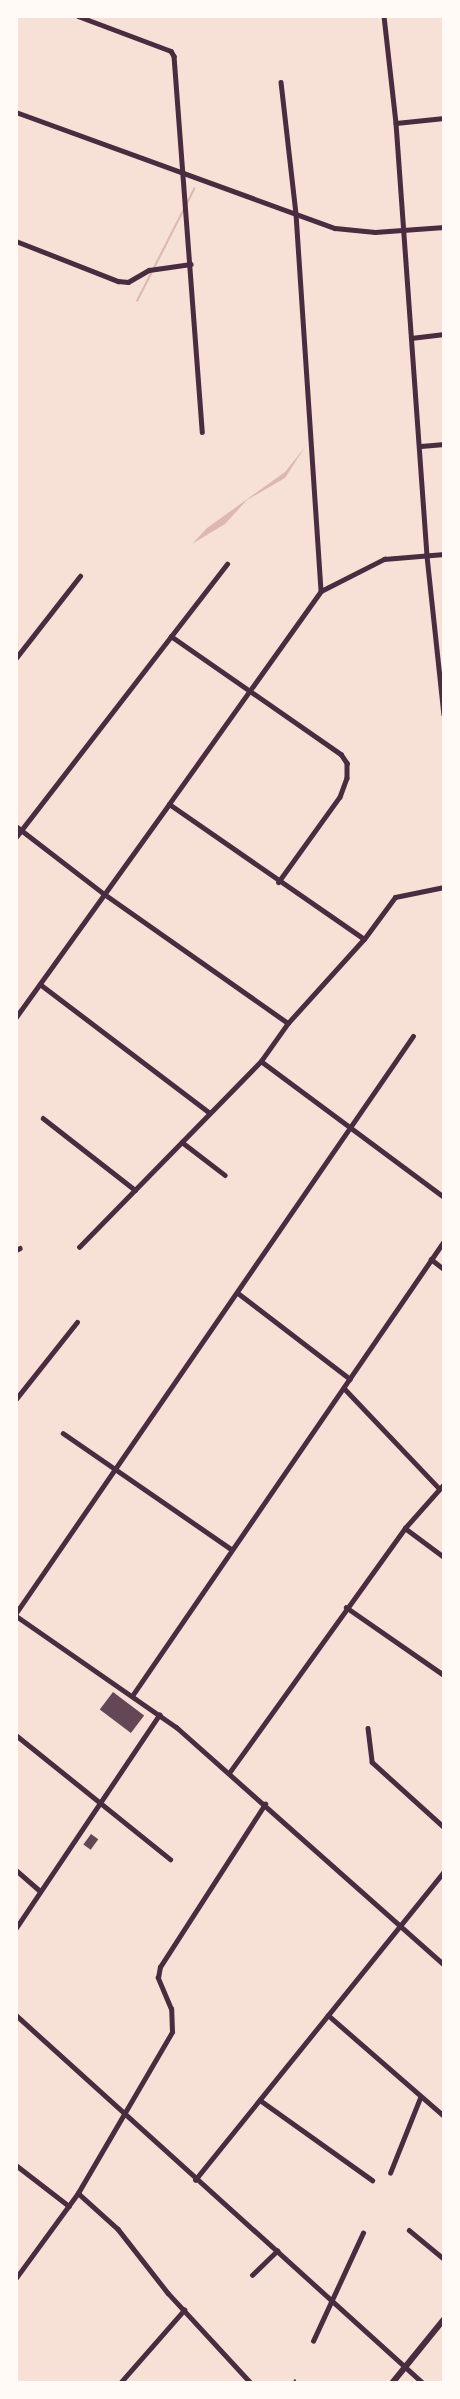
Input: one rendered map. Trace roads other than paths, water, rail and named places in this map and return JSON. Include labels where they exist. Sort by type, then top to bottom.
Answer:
[{"type":"main road","points":[[393,2382],[444,2319]]},
{"type":"street","points":[[78,16],[171,51],[191,264],[202,432]]},
{"type":"street","points":[[384,16],[396,123],[427,556],[441,661],[444,714]]},
{"type":"street","points":[[281,82],[296,214],[321,591]]},
{"type":"street","points":[[16,112],[181,173],[349,231],[403,231],[444,227]]},
{"type":"street","points":[[396,123],[444,118]]},
{"type":"street","points":[[16,242],[118,281],[128,282],[149,270],[191,264]]},
{"type":"street","points":[[411,338],[444,334]]},
{"type":"street","points":[[420,446],[444,444]]},
{"type":"street","points":[[16,1017],[103,893],[251,693],[321,591],[384,559],[444,554]]},
{"type":"street","points":[[16,837],[227,564]]},
{"type":"street","points":[[16,657],[80,576]]},
{"type":"street","points":[[171,636],[341,754],[347,763],[340,797],[279,882]]},
{"type":"street","points":[[169,804],[364,939]]},
{"type":"street","points":[[16,826],[103,893],[288,1023]]},
{"type":"street","points":[[79,1247],[261,1061],[288,1023],[364,939],[395,897],[444,887]]},
{"type":"street","points":[[40,984],[210,1113]]},
{"type":"street","points":[[413,1035],[118,1470],[16,1614],[159,1715],[265,1804],[444,1965]]},
{"type":"street","points":[[261,1061],[444,1197]]},
{"type":"street","points":[[43,1118],[135,1190]]},
{"type":"street","points":[[182,1142],[225,1175]]},
{"type":"street","points":[[132,1696],[444,1241]]},
{"type":"street","points":[[431,1259],[444,1269]]},
{"type":"street","points":[[238,1293],[350,1379]]},
{"type":"street","points":[[16,1399],[77,1322]]},
{"type":"street","points":[[229,1773],[346,1607],[405,1528],[442,1486],[344,1388]]},
{"type":"street","points":[[63,1433],[231,1549]]},
{"type":"street","points":[[405,1528],[444,1557]]},
{"type":"street","points":[[346,1607],[444,1675]]},
{"type":"street","points":[[16,1928],[159,1715]]},
{"type":"street","points":[[368,1728],[372,1762],[444,1827]]},
{"type":"street","points":[[16,1735],[170,1858]]},
{"type":"street","points":[[16,2278],[78,2193],[172,2032],[171,2009],[158,1978],[160,1967],[265,1804]]},
{"type":"street","points":[[16,1870],[40,1891]]},
{"type":"street","points":[[195,2180],[444,1870]]},
{"type":"street","points":[[16,2015],[125,2113],[195,2180],[422,2382]]},
{"type":"street","points":[[328,2015],[420,2098],[444,2116]]},
{"type":"street","points":[[390,2172],[420,2098]]},
{"type":"street","points":[[261,2100],[372,2180]]},
{"type":"street","points":[[16,2165],[69,2206]]},
{"type":"street","points":[[78,2193],[118,2229],[184,2310],[250,2382]]},
{"type":"street","points":[[409,2230],[444,2259]]},
{"type":"street","points":[[313,2341],[363,2233]]},
{"type":"street","points":[[252,2275],[277,2251]]},
{"type":"street","points":[[120,2382],[184,2310]]}]
